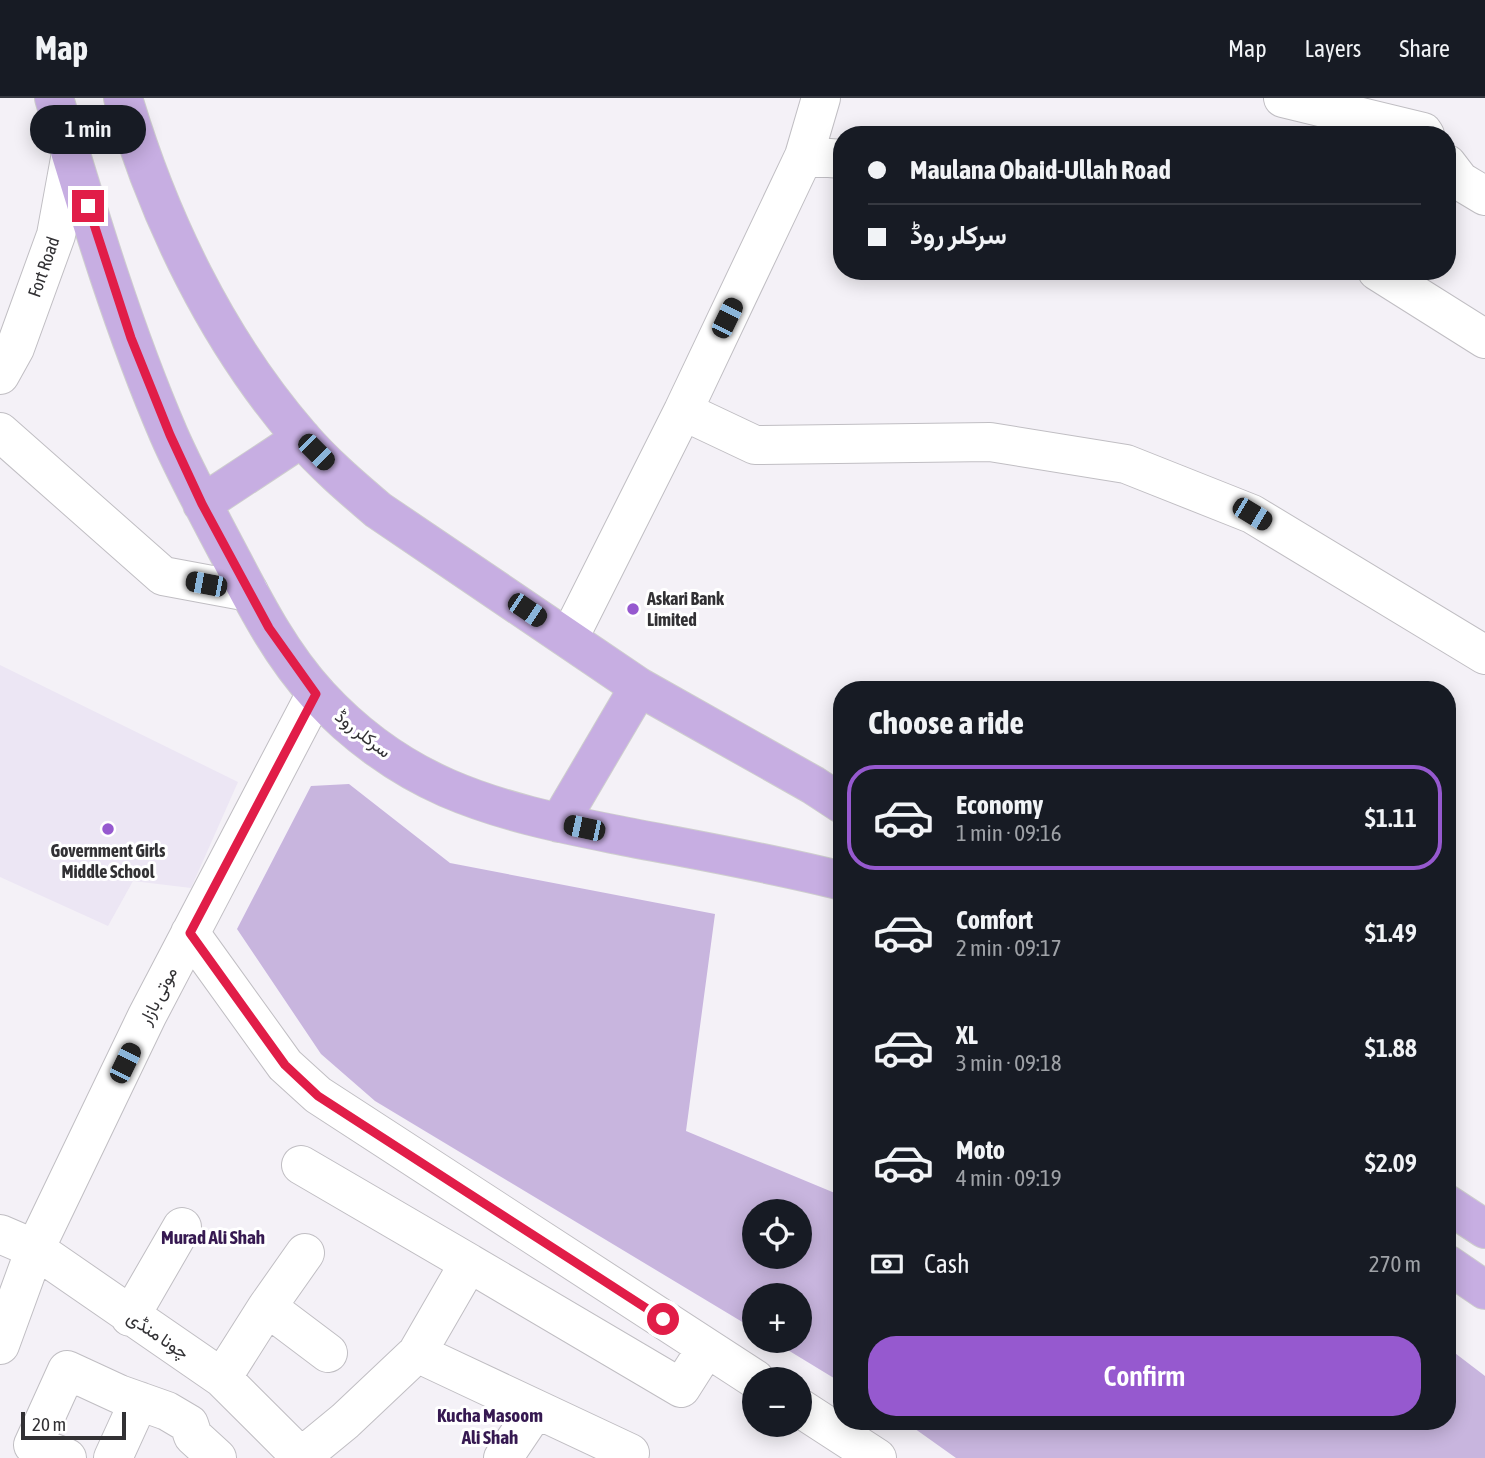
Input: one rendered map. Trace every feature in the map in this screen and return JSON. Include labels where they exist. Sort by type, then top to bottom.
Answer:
[{"type":"main road","name":"سرکلر روڈ","points":[[54,98],[131,338],[170,435],[202,504],[269,628],[316,694],[370,743],[415,772],[448,789],[496,806],[559,823],[833,879]]},
{"type":"main road","points":[[123,98],[144,165],[164,215],[234,344],[275,405],[302,438],[343,479],[378,510],[639,687],[833,798]]},
{"type":"main road","points":[[202,504],[302,438]]},
{"type":"main road","points":[[559,823],[639,687]]},
{"type":"main road","points":[[1456,1210],[1485,1229]]},
{"type":"main road","points":[[1456,1270],[1485,1290]]},
{"type":"street","points":[[569,638],[683,411],[804,156],[821,98]]},
{"type":"street","points":[[1283,98],[1398,126]]},
{"type":"street","name":"Fort Road","points":[[0,375],[15,348],[56,235],[71,153]]},
{"type":"street","points":[[804,156],[833,158]]},
{"type":"street","points":[[1456,176],[1485,196]]},
{"type":"street","points":[[1391,280],[1485,339]]},
{"type":"street","points":[[683,411],[755,445],[990,442],[1125,464],[1252,514],[1485,655]]},
{"type":"street","points":[[0,432],[163,576],[249,592]]},
{"type":"street","name":"موتی بازار","points":[[0,1345],[35,1249],[147,1016],[316,694]]},
{"type":"street","points":[[190,933],[285,1065],[318,1096],[742,1371]]},
{"type":"street","points":[[301,1165],[681,1388],[702,1355]]},
{"type":"street","points":[[130,1317],[182,1227]]},
{"type":"street","name":"چونا منڈی","points":[[0,1234],[35,1249],[222,1378],[292,1455]]},
{"type":"street","points":[[222,1378],[305,1254]]},
{"type":"street","points":[[292,1455],[345,1421],[417,1353],[469,1263]]},
{"type":"street","points":[[594,1336],[617,1300]]},
{"type":"street","points":[[267,1307],[328,1353]]},
{"type":"street","points":[[417,1353],[630,1453],[626,1458]]},
{"type":"street","points":[[68,1458],[33,1445],[67,1370],[100,1386],[167,1411],[189,1424],[193,1436],[217,1458]]},
{"type":"street","points":[[113,1458],[139,1401]]},
{"type":"street","points":[[503,1458],[536,1409]]},
{"type":"street","points":[[812,1416],[833,1429]]},
{"type":"street","points":[[834,1430],[877,1458]]},
{"type":"shaded area","name":"Government Girls Middle School","points":[[0,665],[238,782],[191,888],[133,881],[108,926],[0,877]]},
{"type":"shaded area","points":[[349,784],[450,863],[715,914],[686,1131],[833,1192],[833,1378],[793,1353],[812,1353],[812,1283],[742,1283],[742,1322],[375,1101],[321,1054],[237,929],[311,786]]},
{"type":"shaded area","points":[[1456,1354],[1485,1376],[1485,1458],[956,1458],[917,1430],[1456,1430]]},
{"type":"place","name":"Askari Bank Limited","points":[[633,609]]},
{"type":"place","name":"Government Girls Middle School","points":[[108,829]]},
{"type":"district","name":"Murad Ali Shah","points":[[213,1237]]},
{"type":"district","name":"Kucha Masoom Ali Shah","points":[[490,1426]]},
{"type":"route","points":[[88,206],[131,338],[170,435],[202,504],[269,628],[316,694],[190,933],[285,1065],[318,1096],[663,1319]]}]
